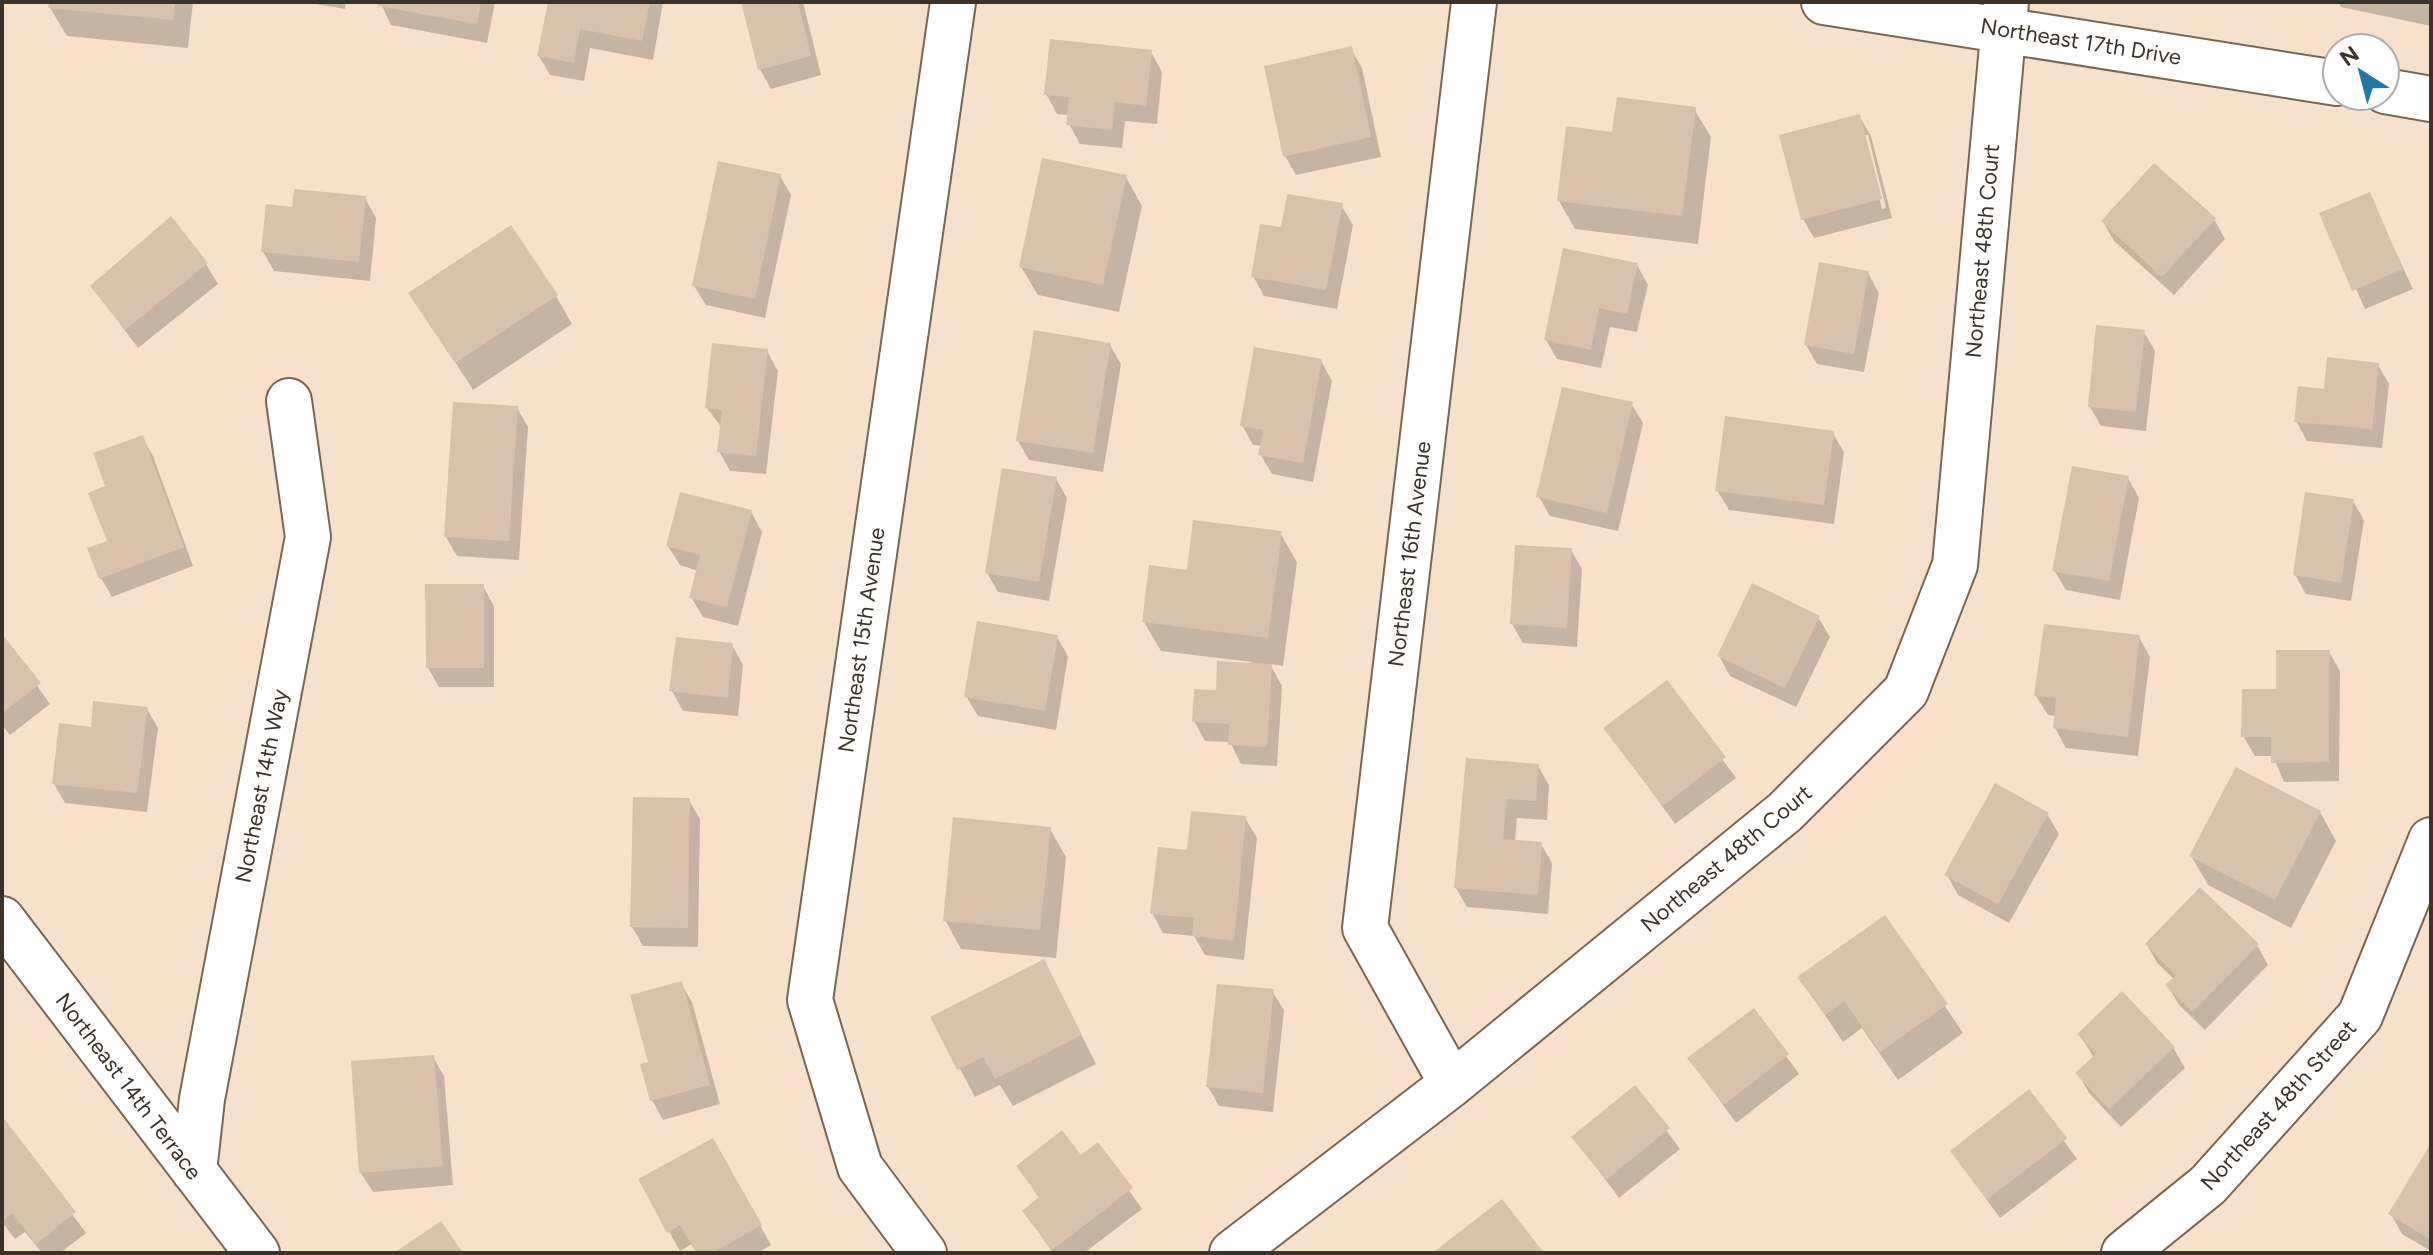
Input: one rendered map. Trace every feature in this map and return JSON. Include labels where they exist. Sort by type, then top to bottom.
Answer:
[{"type":"street","name":"Northeast 15th Avenue","points":[[924,1253],[860,1167],[810,1000],[953,2]]},
{"type":"street","name":"Northeast 16th Avenue","points":[[1452,1084],[1365,928],[1474,2]]},
{"type":"street","name":"Northeast 17th Drive","points":[[1824,2],[2004,15],[2321,80]]},
{"type":"street","name":"Northeast 48th Court","points":[[1232,1253],[1452,1084],[1785,812],[1906,691],[1955,565],[2004,15]]},
{"type":"street","points":[[2401,94],[2431,99]]},
{"type":"street","name":"Northeast 14th Way","points":[[194,1171],[202,1099],[308,537],[289,401]]},
{"type":"street","name":"Northeast 48th Street","points":[[2124,1253],[2208,1185],[2360,1016],[2431,840]]},
{"type":"street","name":"Northeast 14th Terrace","points":[[2,919],[257,1253]]},
{"type":"building","points":[[49,2],[175,2],[173,20],[48,8]]},
{"type":"building","points":[[378,2],[481,2],[477,24],[378,6]]},
{"type":"building","points":[[548,2],[650,2],[642,41],[580,29],[574,63],[537,56]]},
{"type":"building","points":[[741,2],[798,2],[811,56],[758,70]]},
{"type":"building","points":[[1050,39],[1152,50],[1146,106],[1115,102],[1112,130],[1066,125],[1069,97],[1044,95]]},
{"type":"building","points":[[1352,46],[1371,137],[1283,157],[1264,66]]},
{"type":"building","points":[[1617,97],[1696,107],[1682,216],[1557,201],[1566,126],[1612,132]]},
{"type":"building","points":[[1860,114],[1882,199],[1801,220],[1779,135]]},
{"type":"building","points":[[1042,158],[1127,175],[1103,285],[1019,267]]},
{"type":"building","points":[[718,161],[781,174],[755,299],[692,286]]},
{"type":"building","points":[[2154,163],[2216,218],[2162,277],[2101,221]]},
{"type":"building","points":[[294,189],[366,196],[359,262],[261,252],[266,204],[292,207]]},
{"type":"building","points":[[2370,192],[2403,269],[2352,291],[2319,213]]},
{"type":"building","points":[[1287,194],[1343,203],[1326,290],[1251,277],[1260,224],[1281,227]]},
{"type":"building","points":[[171,216],[208,263],[125,330],[90,286]]},
{"type":"building","points":[[511,225],[558,295],[455,363],[408,293]]},
{"type":"building","points":[[1563,248],[1638,263],[1627,314],[1599,308],[1591,350],[1544,340]]},
{"type":"building","points":[[1819,262],[1869,271],[1854,354],[1804,345]]},
{"type":"building","points":[[2096,325],[2145,330],[2136,412],[2088,407]]},
{"type":"building","points":[[1034,330],[1111,343],[1093,453],[1016,441]]},
{"type":"building","points":[[712,343],[768,349],[756,456],[717,452],[722,410],[705,408]]},
{"type":"building","points":[[1254,347],[1322,359],[1303,463],[1258,455],[1263,430],[1240,426]]},
{"type":"building","points":[[2327,357],[2379,363],[2372,429],[2294,422],[2298,386],[2324,389]]},
{"type":"building","points":[[1562,387],[1633,402],[1607,513],[1536,497]]},
{"type":"building","points":[[453,402],[518,406],[509,541],[444,537]]},
{"type":"building","points":[[1725,416],[1834,431],[1824,505],[1715,491]]},
{"type":"building","points":[[143,435],[184,547],[99,579],[87,548],[107,541],[88,493],[105,486],[93,453]]},
{"type":"building","points":[[2072,466],[2129,476],[2109,581],[2052,571]]},
{"type":"building","points":[[1002,468],[1057,477],[1039,582],[985,573]]},
{"type":"building","points":[[680,492],[752,510],[727,607],[689,598],[700,555],[666,546]]},
{"type":"building","points":[[2305,492],[2354,499],[2341,583],[2293,575]]},
{"type":"building","points":[[1193,520],[1282,531],[1268,638],[1142,622],[1149,565],[1187,570]]},
{"type":"building","points":[[1515,545],[1572,548],[1567,628],[1510,624]]},
{"type":"building","points":[[1752,583],[1820,616],[1785,688],[1717,656]]},
{"type":"building","points":[[425,584],[484,584],[484,668],[426,668]]},
{"type":"building","points":[[977,621],[1058,635],[1045,711],[964,697]]},
{"type":"building","points":[[2044,624],[2140,635],[2128,737],[2053,728],[2056,698],[2034,696]]},
{"type":"building","points":[[2,634],[41,683],[2,713]]},
{"type":"building","points":[[676,637],[733,643],[728,698],[669,691]]},
{"type":"building","points":[[2276,650],[2330,650],[2329,762],[2271,763],[2271,737],[2241,737],[2242,689],[2276,689]]},
{"type":"building","points":[[1217,661],[1272,664],[1267,747],[1228,745],[1229,724],[1192,722],[1194,689],[1216,690]]},
{"type":"building","points":[[1667,680],[1726,757],[1663,806],[1603,728]]},
{"type":"building","points":[[93,701],[148,707],[137,793],[52,784],[59,723],[91,727]]},
{"type":"building","points":[[1466,758],[1539,764],[1536,801],[1507,799],[1503,839],[1542,842],[1538,895],[1454,888]]},
{"type":"building","points":[[2236,767],[2321,811],[2275,900],[2189,856]]},
{"type":"building","points":[[1995,783],[2049,813],[1998,904],[1944,875]]},
{"type":"building","points":[[633,797],[690,798],[688,928],[630,927]]},
{"type":"building","points":[[1191,811],[1246,816],[1234,941],[1192,936],[1194,918],[1150,914],[1158,847],[1187,850]]},
{"type":"building","points":[[953,817],[1051,827],[1040,930],[943,921]]},
{"type":"building","points":[[2200,887],[2259,944],[2193,1012],[2165,985],[2176,975],[2145,944]]},
{"type":"building","points":[[1885,915],[1948,1004],[1880,1052],[1844,1001],[1825,1015],[1797,977]]},
{"type":"building","points":[[1044,959],[1082,1035],[995,1079],[983,1057],[957,1070],[930,1017]]},
{"type":"building","points":[[682,981],[710,1085],[650,1101],[640,1064],[648,1062],[630,995]]},
{"type":"building","points":[[1217,984],[1274,989],[1263,1093],[1206,1087]]},
{"type":"building","points":[[2122,991],[2175,1047],[2109,1109],[2075,1073],[2096,1054],[2077,1034]]},
{"type":"building","points":[[1754,1008],[1789,1054],[1724,1105],[1687,1058]]},
{"type":"building","points":[[434,1055],[443,1166],[359,1173],[351,1061]]},
{"type":"building","points":[[1635,1085],[1670,1128],[1606,1180],[1571,1137]]},
{"type":"building","points":[[2029,1089],[2067,1138],[1987,1200],[1950,1151]]},
{"type":"building","points":[[2,1116],[76,1212],[36,1244],[12,1213],[2,1222]]},
{"type":"building","points":[[1062,1130],[1081,1155],[1098,1142],[1133,1188],[1052,1250],[1022,1211],[1039,1197],[1016,1166]]},
{"type":"building","points":[[713,1138],[762,1225],[712,1253],[696,1253],[680,1225],[667,1233],[638,1179]]},
{"type":"building","points":[[2431,1143],[2431,1240],[2388,1214]]},
{"type":"building","points":[[1502,1199],[1544,1253],[1435,1251]]},
{"type":"building","points":[[441,1221],[463,1253],[394,1253]]}]
